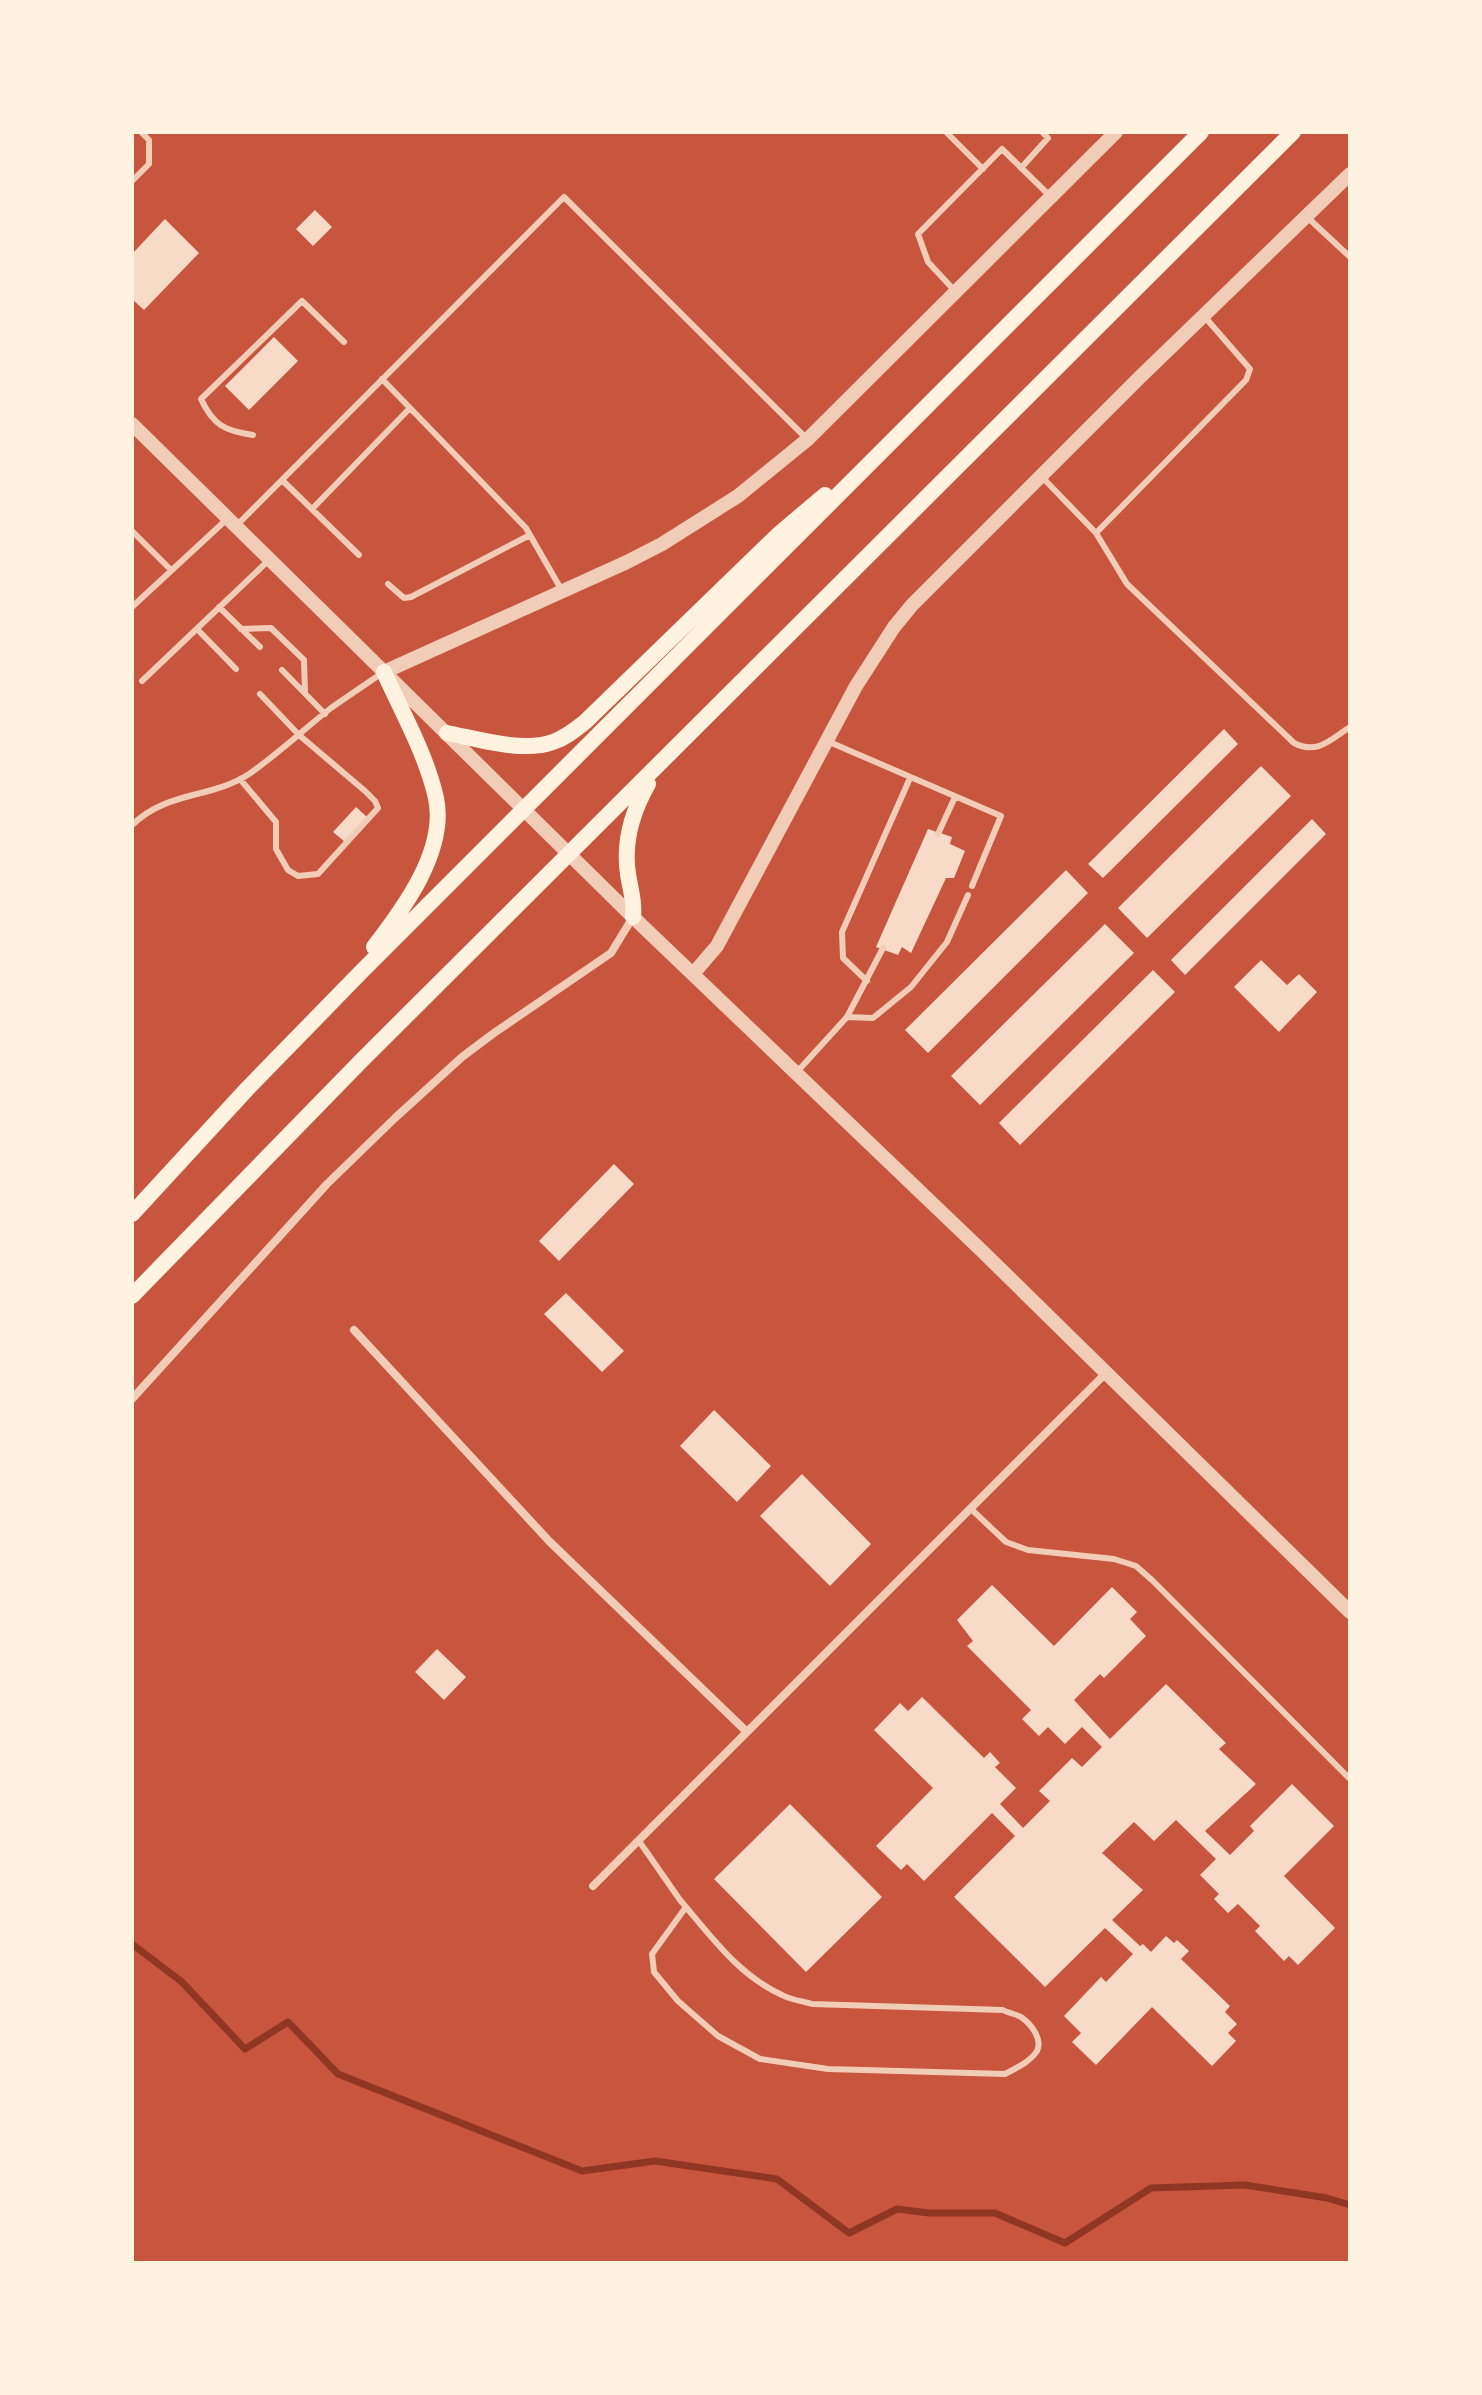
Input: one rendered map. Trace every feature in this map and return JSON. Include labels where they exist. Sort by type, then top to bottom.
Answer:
[{"type":"main road","points":[[135,1211],[332,1002],[1201,132]]},
{"type":"main road","points":[[132,1296],[300,1124],[1293,132]]},
{"type":"main road","points":[[447,733],[506,745],[554,742],[570,734],[780,533],[915,419]]},
{"type":"main road","points":[[332,1002],[392,924],[431,856],[437,816],[436,799],[424,761],[384,672]]},
{"type":"main road","points":[[633,917],[627,870],[628,831],[638,800],[658,767]]},
{"type":"street","points":[[384,672],[563,593],[650,550],[702,520],[763,477],[808,439],[1116,132]]},
{"type":"street","points":[[693,974],[717,946],[856,686],[912,605],[1040,475],[1350,174]]},
{"type":"street","points":[[132,424],[633,917],[1347,1604]]},
{"type":"street","points":[[132,1399],[327,1184],[395,1118],[462,1057],[611,953],[633,917]]},
{"type":"street","points":[[354,1330],[549,1541],[747,1732]]},
{"type":"street","points":[[593,1886],[1106,1373]]},
{"type":"lane","points":[[132,132],[149,140]]},
{"type":"lane","points":[[132,181],[149,164],[149,140],[141,132]]},
{"type":"lane","points":[[946,132],[983,169]]},
{"type":"lane","points":[[1021,168],[1048,138],[1042,132]]},
{"type":"lane","points":[[957,292],[928,262],[918,234],[1002,149],[1051,197]]},
{"type":"lane","points":[[132,607],[171,570],[282,480],[564,197],[808,439]]},
{"type":"lane","points":[[1306,216],[1350,257]]},
{"type":"lane","points":[[253,435],[233,432],[210,417],[201,399],[302,301],[344,342]]},
{"type":"lane","points":[[1096,533],[1246,380],[1250,369],[1203,315]]},
{"type":"lane","points":[[382,379],[526,528],[563,593]]},
{"type":"lane","points":[[312,509],[410,408]]},
{"type":"lane","points":[[1040,475],[1096,533],[1127,584],[1294,743],[1305,749],[1318,747],[1350,727]]},
{"type":"lane","points":[[282,480],[359,555]]},
{"type":"lane","points":[[132,531],[171,570]]},
{"type":"lane","points":[[388,584],[404,598],[411,597],[530,535]]},
{"type":"lane","points":[[142,681],[270,559]]},
{"type":"lane","points":[[219,607],[260,647]]},
{"type":"lane","points":[[241,629],[271,628],[304,660],[305,693]]},
{"type":"lane","points":[[197,629],[236,669]]},
{"type":"lane","points":[[282,670],[325,714]]},
{"type":"lane","points":[[132,825],[160,804],[240,779],[384,672]]},
{"type":"lane","points":[[240,779],[276,822],[276,849],[288,870],[298,876],[318,874],[378,808],[365,791],[299,735],[260,694]]},
{"type":"lane","points":[[827,741],[1001,816],[972,886]]},
{"type":"lane","points":[[867,981],[843,958],[842,932],[910,778]]},
{"type":"lane","points":[[938,834],[955,797]]},
{"type":"lane","points":[[847,1017],[873,1018],[911,987],[947,942],[968,895]]},
{"type":"lane","points":[[796,1073],[847,1017],[883,948]]},
{"type":"lane","points":[[970,1508],[1006,1542],[1028,1550],[1114,1559],[1136,1566],[1350,1779]]},
{"type":"lane","points":[[639,1841],[715,1943],[750,1976],[783,1996],[812,2004],[1003,2010],[1022,2017],[1033,2029],[1039,2040],[1037,2050],[1027,2062],[1005,2074],[828,2069],[760,2059],[718,2036],[678,2001],[654,1972],[652,1954],[686,1907]]},
{"type":"building","points":[[315,210],[332,227],[313,246],[296,229]]},
{"type":"building","points":[[165,219],[199,253],[144,310],[132,299],[132,254]]},
{"type":"building","points":[[274,337],[298,361],[249,410],[225,386]]},
{"type":"building","points":[[1224,729],[1238,744],[1103,878],[1088,864]]},
{"type":"building","points":[[1261,766],[1291,796],[1147,938],[1118,908]]},
{"type":"building","points":[[356,807],[367,817],[345,842],[333,832]]},
{"type":"building","points":[[1312,819],[1326,834],[1185,975],[1171,960]]},
{"type":"building","points":[[928,829],[952,837],[950,844],[965,851],[954,878],[946,878],[911,953],[902,947],[898,955],[876,947]]},
{"type":"building","points":[[1066,870],[1088,893],[928,1053],[905,1030]]},
{"type":"building","points":[[1105,924],[1134,953],[980,1105],[951,1076]]},
{"type":"building","points":[[1261,960],[1287,985],[1299,974],[1317,992],[1279,1032],[1234,987]]},
{"type":"building","points":[[1153,970],[1175,992],[1020,1145],[999,1123]]},
{"type":"building","points":[[614,1164],[634,1184],[559,1261],[539,1241]]},
{"type":"building","points":[[566,1293],[624,1351],[602,1372],[544,1314]]},
{"type":"building","points":[[714,1410],[771,1466],[737,1502],[680,1446]]},
{"type":"building","points":[[802,1474],[871,1544],[830,1586],[760,1516]]},
{"type":"building","points":[[992,1585],[1054,1646],[1112,1587],[1137,1612],[1130,1619],[1146,1636],[1104,1678],[1100,1674],[1074,1700],[1110,1739],[1166,1684],[1226,1743],[1219,1749],[1256,1784],[1205,1831],[1230,1855],[1254,1831],[1250,1826],[1292,1784],[1334,1826],[1284,1876],[1335,1928],[1298,1965],[1289,1956],[1284,1961],[1255,1931],[1260,1926],[1238,1904],[1228,1913],[1214,1899],[1219,1894],[1200,1875],[1216,1859],[1176,1820],[1154,1841],[1134,1822],[1102,1853],[1143,1890],[1112,1920],[1151,1952],[1166,1936],[1174,1943],[1177,1940],[1189,1951],[1181,1959],[1230,2006],[1225,2012],[1237,2024],[1228,2033],[1236,2041],[1212,2066],[1152,2007],[1096,2065],[1072,2042],[1081,2033],[1064,2016],[1101,1977],[1106,1982],[1133,1954],[1105,1928],[1045,1987],[954,1897],[1015,1836],[992,1813],[924,1881],[907,1864],[901,1870],[876,1846],[933,1788],[874,1730],[900,1703],[908,1711],[922,1697],[984,1758],[990,1752],[1000,1763],[995,1767],[1016,1788],[1000,1804],[1023,1828],[1050,1801],[1039,1791],[1072,1758],[1082,1767],[1102,1747],[1082,1727],[1065,1744],[1048,1727],[1039,1736],[1022,1719],[1031,1710],[967,1646],[973,1641],[957,1620]]},
{"type":"building","points":[[437,1649],[466,1677],[444,1700],[415,1672]]},
{"type":"building","points":[[790,1804],[882,1897],[806,1972],[714,1879]]},
{"type":"waterway","points":[[132,1944],[182,1982],[245,2049],[288,2022],[338,2074],[582,2171],[655,2161],[777,2179],[849,2233],[897,2209],[929,2213],[995,2213],[1065,2243],[1151,2188],[1245,2185],[1327,2198],[1350,2205]]}]
